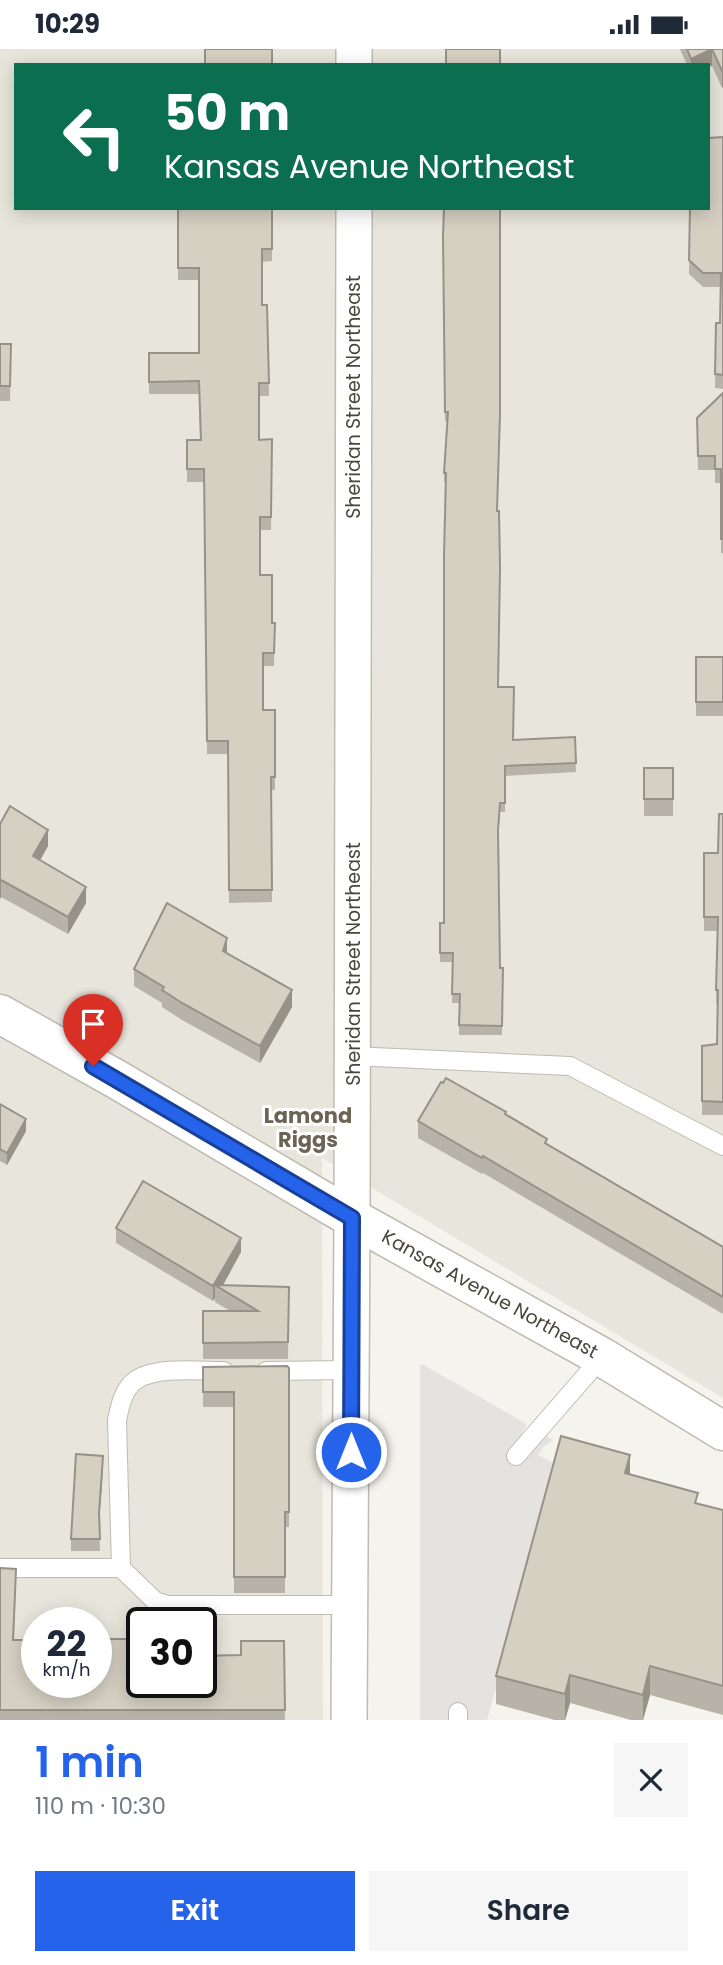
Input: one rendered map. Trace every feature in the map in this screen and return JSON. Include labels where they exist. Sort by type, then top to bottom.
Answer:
[{"type":"street","name":"Sheridan Street Northeast","points":[[349,1720],[354,210]]},
{"type":"street","name":"Kansas Avenue Northeast","points":[[0,1014],[352,1218],[602,1357],[723,1431]]},
{"type":"lane","points":[[352,1056],[570,1066],[723,1146]]},
{"type":"lane","points":[[516,1456],[602,1357]]},
{"type":"lane","points":[[121,1568],[117,1420],[122,1399],[134,1381],[149,1374],[174,1371],[351,1370]]},
{"type":"lane","points":[[0,1567],[121,1568],[155,1601],[168,1605],[350,1605]]},
{"type":"shaded area","points":[[0,49],[723,49],[723,1398],[322,1158],[323,1720],[0,1720]]},
{"type":"shaded area","points":[[422,1364],[527,1424],[518,1442],[535,1429],[553,1440],[544,1446],[538,1455],[561,1466],[501,1688],[496,1688],[487,1720],[420,1720]]},
{"type":"building","points":[[205,49],[272,49],[272,63],[205,63]]},
{"type":"building","points":[[446,49],[500,49],[500,63],[446,63]]},
{"type":"building","points":[[687,49],[712,49],[691,59]]},
{"type":"building","points":[[712,49],[723,49],[722,71]]},
{"type":"building","points":[[723,137],[723,375],[715,374],[721,273],[703,273],[689,260],[690,210],[710,210],[710,138]]},
{"type":"building","points":[[178,210],[272,210],[272,249],[262,249],[262,305],[267,305],[269,383],[259,383],[259,440],[272,439],[271,517],[260,517],[260,575],[272,575],[272,623],[275,623],[274,653],[263,653],[263,710],[275,710],[275,777],[271,777],[272,890],[229,890],[228,741],[207,741],[204,469],[187,469],[187,440],[201,440],[199,381],[149,382],[149,353],[199,353],[199,268],[178,268]]},
{"type":"building","points":[[444,210],[500,210],[498,687],[514,687],[513,740],[575,737],[576,763],[505,766],[505,803],[500,803],[498,830],[500,968],[503,968],[502,1026],[459,1025],[460,994],[452,994],[453,953],[440,953],[440,923],[444,923],[444,473],[448,412],[445,412]]},
{"type":"building","points":[[0,344],[11,344],[10,386],[0,386]]},
{"type":"building","points":[[723,393],[721,539],[721,469],[715,469],[715,456],[698,456],[697,418]]},
{"type":"building","points":[[696,657],[723,657],[723,702],[696,702]]},
{"type":"building","points":[[644,768],[673,768],[673,799],[644,799]]},
{"type":"building","points":[[10,806],[48,830],[33,856],[86,887],[68,917],[1,880],[0,882],[0,824]]},
{"type":"building","points":[[719,814],[723,814],[723,1102],[702,1101],[702,1046],[717,1044],[718,990],[718,917],[704,917],[704,853],[718,853]]},
{"type":"building","points":[[167,903],[227,938],[223,951],[292,990],[260,1046],[182,1003],[162,990],[164,987],[134,969]]},
{"type":"building","points":[[446,1078],[506,1112],[505,1114],[547,1139],[545,1143],[723,1247],[723,1297],[483,1156],[482,1158],[418,1121]]},
{"type":"building","points":[[0,1104],[26,1119],[7,1153],[0,1149]]},
{"type":"building","points":[[143,1181],[241,1238],[213,1286],[116,1228]]},
{"type":"building","points":[[215,1285],[289,1287],[288,1342],[203,1343],[203,1311],[258,1311]]},
{"type":"building","points":[[287,1366],[289,1512],[285,1512],[285,1577],[234,1577],[234,1392],[203,1392],[203,1367]]},
{"type":"building","points":[[561,1436],[630,1455],[625,1473],[698,1493],[695,1503],[723,1510],[723,1686],[650,1666],[643,1695],[570,1675],[565,1694],[496,1676]]},
{"type":"building","points":[[76,1454],[103,1456],[100,1539],[71,1539]]},
{"type":"building","points":[[0,1568],[16,1569],[13,1640],[21,1640],[21,1698],[112,1698],[112,1639],[126,1639],[126,1698],[217,1698],[217,1656],[241,1655],[241,1641],[284,1641],[285,1710],[0,1710]]},
{"type":"district","name":"Lamond Riggs","points":[[308,1127]]},
{"type":"route","points":[[93,1066],[352,1218],[351,1452]]}]
